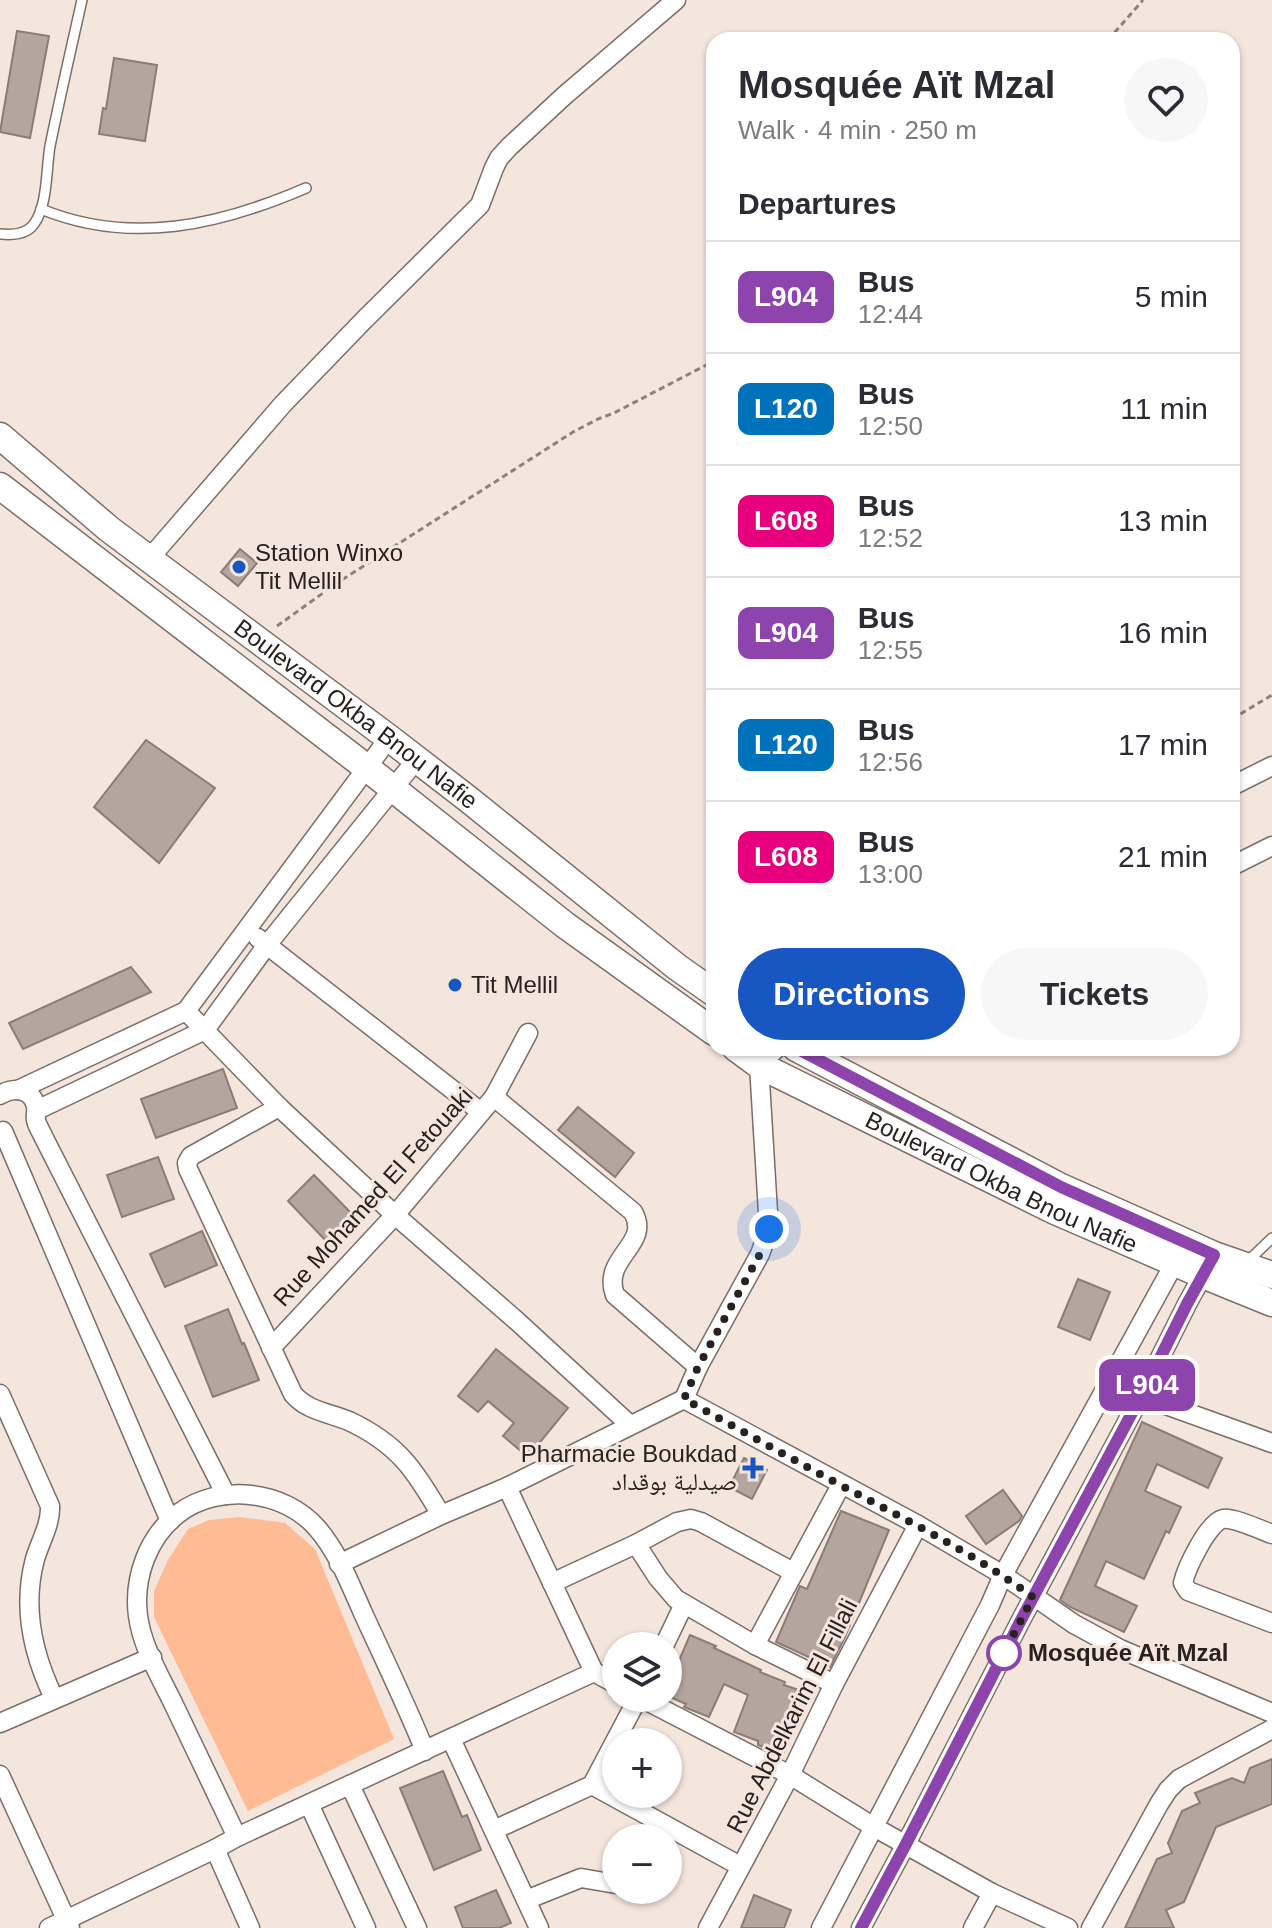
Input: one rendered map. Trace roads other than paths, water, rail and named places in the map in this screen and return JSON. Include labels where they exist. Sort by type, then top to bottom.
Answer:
[{"type":"main road","name":"Boulevard Okba Bnou Nafie","points":[[0,436],[109,529],[389,738],[706,987]]},
{"type":"main road","name":"Boulevard Okba Bnou Nafie","points":[[0,486],[367,768],[565,925],[706,1026]]},
{"type":"main road","name":"Boulevard Okba Bnou Nafie","points":[[768,1056],[1055,1211],[1181,1252]]},
{"type":"main road","name":"Boulevard Okba Bnou Nafie","points":[[811,1056],[1208,1265],[1272,1303]]},
{"type":"main road","name":"Boulevard Okba Bnou Nafie","points":[[1208,1265],[1245,1265],[1272,1275]]},
{"type":"street","points":[[149,559],[283,404],[480,205],[494,168],[509,147],[676,0]]},
{"type":"street","points":[[9,1092],[186,1011],[389,738]]},
{"type":"street","points":[[1,1130],[14,1134],[24,1132],[33,1125],[36,1115],[205,1030],[267,945],[416,760]]},
{"type":"street","points":[[1240,783],[1270,770]]},
{"type":"street","points":[[1240,862],[1272,846]]},
{"type":"street","points":[[247,929],[481,1112]]},
{"type":"street","points":[[186,1011],[279,1107],[630,1425]]},
{"type":"street","name":"Rue Mohamed El Fetouaki","points":[[271,1348],[395,1215],[494,1097],[528,1033]]},
{"type":"street","points":[[339,1564],[507,1487],[684,1399],[698,1367],[760,1254],[769,1229],[768,1056]]},
{"type":"street","points":[[9,1092],[31,1096],[36,1115],[226,1495]]},
{"type":"street","points":[[494,1097],[633,1212],[638,1228],[635,1238],[613,1271],[611,1286],[615,1295],[698,1367]]},
{"type":"street","points":[[279,1107],[191,1156],[187,1163],[297,1399],[312,1409],[346,1420],[387,1443],[414,1470],[441,1515]]},
{"type":"street","points":[[1,1130],[170,1521]]},
{"type":"street","points":[[821,1928],[1003,1575],[1181,1252]]},
{"type":"street","points":[[861,1928],[1208,1265]]},
{"type":"street","points":[[0,1394],[50,1506],[32,1571],[30,1616],[31,1634],[39,1663],[54,1698]]},
{"type":"street","points":[[1141,1396],[1272,1443]]},
{"type":"street","points":[[684,1399],[918,1525],[1003,1575],[1074,1624],[1120,1649],[1272,1713]]},
{"type":"street","points":[[755,1645],[841,1485]]},
{"type":"street","points":[[507,1487],[594,1672],[602,1676]]},
{"type":"street","points":[[237,1837],[152,1657],[138,1616],[139,1581],[149,1549],[170,1521],[192,1505],[226,1495],[265,1497],[277,1500],[307,1517],[321,1533],[339,1564],[425,1751]]},
{"type":"street","points":[[552,1583],[677,1522],[691,1519],[793,1572]]},
{"type":"street","points":[[1272,1534],[1227,1519],[1219,1520],[1208,1532],[1186,1571],[1183,1583],[1188,1591],[1272,1623]]},
{"type":"street","name":"Rue Abdelkarim El Fillali","points":[[708,1928],[918,1525]]},
{"type":"street","points":[[636,1544],[676,1599],[755,1645],[834,1684]]},
{"type":"street","points":[[671,1632],[684,1604]]},
{"type":"street","points":[[0,1723],[152,1657]]},
{"type":"street","points":[[49,1928],[68,1924],[237,1837],[594,1672]]},
{"type":"street","points":[[494,1830],[592,1785],[631,1712]]},
{"type":"street","points":[[666,1712],[790,1775],[874,1827],[992,1893],[1068,1928]]},
{"type":"street","points":[[1091,1928],[1144,1828],[1173,1785],[1272,1729]]},
{"type":"street","points":[[451,1739],[539,1928]]},
{"type":"street","points":[[0,1775],[68,1924]]},
{"type":"street","points":[[350,1785],[417,1928]]},
{"type":"street","points":[[592,1785],[649,1824]]},
{"type":"street","points":[[309,1804],[366,1928]]},
{"type":"street","points":[[682,1841],[740,1866]]},
{"type":"street","points":[[215,1849],[250,1928]]},
{"type":"street","points":[[526,1900],[581,1878],[602,1882]]},
{"type":"street","points":[[973,1928],[992,1893]]},
{"type":"lane","points":[[0,234],[16,235],[27,231],[41,209],[50,148],[82,0]]},
{"type":"lane","points":[[41,209],[97,224],[166,228],[265,206],[306,188]]},
{"type":"lane","points":[[1245,1265],[1272,1238]]},
{"type":"place","name":"Station Winxo Tit Mellil","points":[[239,567]]},
{"type":"place","name":"Tit Mellil","points":[[455,985]]},
{"type":"place","name":"Pharmacie Boukdad صيدلية بوقداد","points":[[753,1468]]},
{"type":"place","name":"Mosquée Aït Mzal","points":[[1004,1653]]}]
